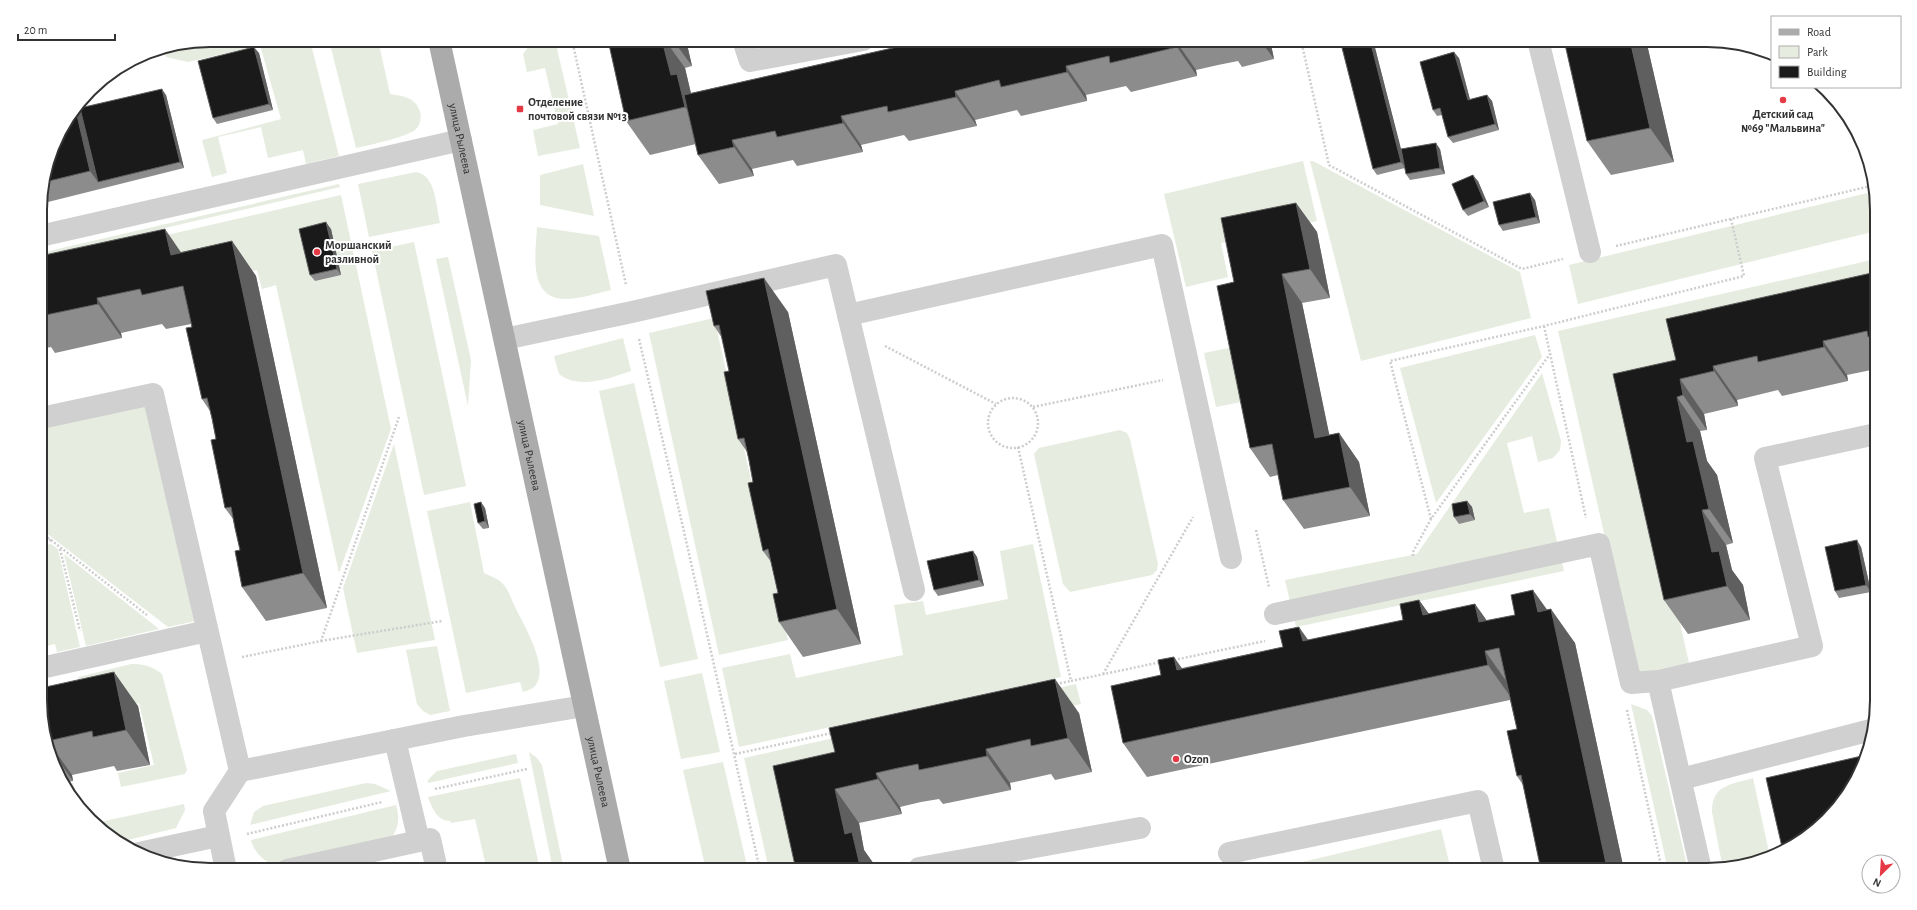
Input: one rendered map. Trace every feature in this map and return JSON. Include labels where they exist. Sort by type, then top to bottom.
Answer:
[{"type":"main road","name":"улица Рылеева","points":[[441,47],[618,863]]},
{"type":"lane","points":[[745,47],[750,61],[825,47]]},
{"type":"lane","points":[[1540,47],[1590,252]]},
{"type":"lane","points":[[47,234],[461,140]]},
{"type":"lane","points":[[850,322],[1162,245],[1231,558]]},
{"type":"lane","points":[[505,339],[632,312],[836,265],[914,590]]},
{"type":"lane","points":[[47,417],[153,394],[240,771]]},
{"type":"lane","points":[[1274,614],[1415,582],[1599,544],[1631,683],[1658,681],[1812,646],[1765,458],[1870,435]]},
{"type":"lane","points":[[47,667],[207,631]]},
{"type":"lane","points":[[1658,681],[1700,863]]},
{"type":"lane","points":[[224,863],[218,838],[214,810],[240,771],[464,726],[584,706]]},
{"type":"lane","points":[[1681,779],[1867,731]]},
{"type":"lane","points":[[395,740],[419,841]]},
{"type":"lane","points":[[1229,853],[1478,801],[1492,863]]},
{"type":"lane","points":[[947,863],[1140,828]]},
{"type":"lane","points":[[148,851],[218,838]]},
{"type":"lane","points":[[319,863],[430,839],[435,863]]},
{"type":"path","points":[[574,47],[632,312],[735,754],[758,863]]},
{"type":"path","points":[[1303,47],[1330,165],[1522,269],[1869,186]]},
{"type":"path","points":[[1431,519],[1390,361],[1544,326],[1744,276],[1731,218]]},
{"type":"path","points":[[850,322],[996,404]]},
{"type":"path","points":[[1415,582],[1413,552],[1431,519],[1550,353]]},
{"type":"path","points":[[1033,407],[1190,374]]},
{"type":"path","points":[[1015,398],[1022,399],[1033,407],[1038,418],[1036,431],[1029,441],[1018,447],[1006,446],[995,440],[991,434],[988,422],[989,415],[996,404],[1002,400],[1015,398]]},
{"type":"path","points":[[321,640],[399,417]]},
{"type":"path","points":[[1018,447],[1071,681]]},
{"type":"path","points":[[1103,674],[1214,480]]},
{"type":"path","points":[[1256,530],[1274,614]]},
{"type":"path","points":[[47,537],[177,638]]},
{"type":"path","points":[[47,541],[51,540]]},
{"type":"path","points":[[60,548],[86,658]]},
{"type":"path","points":[[214,663],[321,640],[442,621]]},
{"type":"path","points":[[1172,660],[1273,639]]},
{"type":"path","points":[[1055,684],[1165,662]]},
{"type":"path","points":[[735,754],[836,732]]},
{"type":"path","points":[[218,838],[527,769]]},
{"type":"green space","points":[[252,47],[188,62],[166,57],[165,54],[189,48]]},
{"type":"green space","points":[[261,47],[312,47],[339,156],[306,164],[303,150],[268,158],[261,127],[218,137],[227,173],[212,177],[202,140],[281,119]]},
{"type":"green space","points":[[331,47],[380,47],[390,94],[403,96],[411,100],[419,109],[419,125],[412,132],[397,138],[356,148]]},
{"type":"green space","points":[[528,47],[557,47],[580,148],[538,156],[533,130],[558,124],[545,68],[527,72],[523,54]]},
{"type":"green space","points":[[1303,161],[1317,221],[1221,243],[1228,277],[1186,287],[1164,194]]},
{"type":"green space","points":[[1310,161],[1313,161],[1520,272],[1531,318],[1361,361]]},
{"type":"green space","points":[[583,164],[594,216],[540,205],[540,175]]},
{"type":"green space","points":[[416,172],[423,174],[431,185],[436,200],[440,223],[369,237],[358,184]]},
{"type":"green space","points":[[339,184],[340,187],[47,256],[47,251]]},
{"type":"green space","points":[[1869,193],[1870,232],[1578,304],[1569,265]]},
{"type":"green space","points":[[341,195],[391,429],[339,573],[276,285],[262,289],[257,270],[198,282],[47,265],[47,263]]},
{"type":"green space","points":[[537,227],[599,236],[611,290],[571,299],[553,297],[544,291],[539,283],[536,272],[535,260]]},
{"type":"green space","points":[[414,242],[466,486],[424,495],[372,251]]},
{"type":"green space","points":[[448,257],[471,360],[468,406],[436,259]]},
{"type":"green space","points":[[1870,260],[1870,307],[1693,387],[1630,402],[1689,663],[1636,674],[1558,331]]},
{"type":"green space","points":[[714,318],[788,640],[719,655],[649,333]]},
{"type":"green space","points":[[1535,335],[1542,357],[1436,503],[1400,368]]},
{"type":"green space","points":[[623,338],[631,371],[614,377],[585,382],[567,379],[559,374],[554,356]]},
{"type":"green space","points":[[1229,348],[1241,402],[1216,407],[1204,353]]},
{"type":"green space","points":[[1542,373],[1561,441],[1560,450],[1553,458],[1538,462],[1532,436],[1507,443],[1524,513],[1549,508],[1564,571],[1296,627],[1285,580],[1417,554]]},
{"type":"green space","points":[[634,383],[698,659],[660,667],[599,391]]},
{"type":"green space","points":[[147,403],[196,621],[168,627],[47,534],[47,426]]},
{"type":"green space","points":[[1120,430],[1127,433],[1130,439],[1158,564],[1157,570],[1152,575],[1070,592],[1063,584],[1034,454],[1039,448]]},
{"type":"green space","points":[[394,444],[435,640],[357,653],[343,588]]},
{"type":"green space","points":[[470,502],[484,573],[501,582],[509,593],[532,641],[537,655],[539,679],[534,687],[523,692],[520,682],[466,693],[427,511]]},
{"type":"green space","points":[[51,544],[58,549],[80,647],[57,652],[55,644],[47,646],[47,545]]},
{"type":"green space","points":[[1033,544],[1061,677],[739,747],[722,668],[790,654],[796,678],[903,655],[894,605],[923,601],[926,615],[1008,599],[1000,551]]},
{"type":"green space","points":[[64,554],[159,629],[86,646]]},
{"type":"green space","points":[[437,646],[450,711],[430,715],[423,711],[417,704],[406,650]]},
{"type":"green space","points":[[131,664],[148,666],[162,674],[187,770],[185,774],[121,787],[118,773],[154,765],[139,703],[88,714],[78,677]]},
{"type":"green space","points":[[702,673],[720,752],[681,759],[664,681]]},
{"type":"green space","points":[[1076,684],[1081,704],[846,756],[807,863],[767,863],[744,758]]},
{"type":"green space","points":[[1631,704],[1647,710],[1652,716],[1686,863],[1666,863]]},
{"type":"green space","points":[[529,752],[537,758],[542,765],[563,863],[552,863]]},
{"type":"green space","points":[[516,754],[518,763],[428,783],[428,780],[437,771]]},
{"type":"green space","points":[[723,762],[746,863],[704,863],[683,770]]},
{"type":"green space","points":[[520,778],[538,863],[485,863],[475,819],[451,823],[450,821],[442,819],[433,809],[428,797]]},
{"type":"green space","points":[[1753,778],[1769,851],[1739,860],[1722,863],[1712,812],[1715,796],[1724,787]]},
{"type":"green space","points":[[366,783],[375,784],[391,791],[250,825],[254,812],[263,806]]},
{"type":"green space","points":[[184,804],[185,810],[176,828],[128,840],[102,822]]},
{"type":"green space","points":[[396,805],[398,814],[397,827],[390,839],[281,863],[269,863],[265,860],[254,848],[251,840]]},
{"type":"green space","points":[[1441,829],[1449,863],[1298,863]]},
{"type":"building","points":[[254,47],[269,104],[213,118],[198,61]]},
{"type":"building","points":[[610,47],[664,47],[671,75],[677,74],[685,107],[626,121]]},
{"type":"building","points":[[897,47],[1177,47],[1110,63],[1109,56],[1066,66],[1067,72],[1001,87],[999,80],[955,91],[956,97],[888,112],[887,106],[841,116],[843,123],[777,137],[775,131],[732,140],[734,147],[698,155],[684,95]]},
{"type":"building","points":[[1342,47],[1372,47],[1401,162],[1373,169]]},
{"type":"building","points":[[1566,47],[1632,47],[1650,128],[1587,141]]},
{"type":"building","points":[[1454,52],[1468,100],[1487,95],[1495,124],[1448,137],[1440,108],[1433,110],[1420,62]]},
{"type":"building","points":[[162,89],[180,162],[98,182],[81,111],[84,107]]},
{"type":"building","points":[[77,117],[90,171],[49,181],[59,148]]},
{"type":"building","points":[[1436,143],[1440,168],[1406,174],[1401,149]]},
{"type":"building","points":[[1473,175],[1484,201],[1463,210],[1452,184]]},
{"type":"building","points":[[1530,193],[1536,217],[1499,225],[1493,202]]},
{"type":"building","points":[[1296,203],[1310,269],[1282,274],[1315,438],[1339,433],[1350,487],[1283,500],[1272,444],[1250,448],[1217,286],[1234,282],[1221,218]]},
{"type":"building","points":[[326,222],[337,269],[310,275],[299,229]]},
{"type":"building","points":[[165,229],[171,255],[232,241],[303,573],[242,587],[235,551],[240,550],[231,507],[225,508],[211,440],[216,439],[212,418],[207,398],[202,399],[186,328],[192,327],[183,286],[142,295],[140,289],[97,298],[98,304],[47,315],[47,254]]},
{"type":"building","points":[[1870,273],[1870,337],[1868,337],[1867,331],[1823,341],[1824,347],[1758,362],[1757,356],[1713,366],[1714,371],[1680,379],[1683,395],[1677,397],[1687,442],[1693,441],[1709,509],[1702,510],[1712,552],[1719,551],[1727,586],[1664,600],[1613,374],[1676,360],[1666,319]]},
{"type":"building","points":[[764,278],[837,609],[779,622],[773,594],[778,593],[768,549],[763,551],[748,483],[753,482],[749,460],[744,438],[738,439],[724,372],[729,371],[719,325],[714,326],[706,291]]},
{"type":"building","points":[[1467,501],[1470,514],[1454,517],[1452,504]]},
{"type":"building","points":[[481,502],[485,521],[478,523],[474,504]]},
{"type":"building","points":[[1857,540],[1866,585],[1835,591],[1825,547]]},
{"type":"building","points":[[973,551],[979,580],[934,590],[927,561]]},
{"type":"building","points":[[1533,590],[1538,612],[1551,609],[1606,863],[1540,863],[1521,775],[1517,776],[1507,731],[1517,729],[1499,648],[1485,651],[1488,665],[1123,743],[1111,686],[1161,675],[1158,660],[1174,657],[1177,670],[1283,647],[1279,631],[1299,627],[1303,641],[1403,620],[1400,604],[1419,600],[1423,615],[1475,604],[1479,622],[1515,615],[1511,595]]},
{"type":"building","points":[[114,672],[126,730],[93,737],[92,731],[52,740],[48,721],[47,687]]},
{"type":"building","points":[[1055,679],[1068,738],[1031,746],[1030,739],[986,749],[987,756],[919,770],[918,764],[898,768],[876,773],[878,779],[835,789],[845,834],[852,832],[859,863],[794,863],[773,766],[835,752],[829,728]]},
{"type":"building","points":[[1860,756],[1848,781],[1830,807],[1814,823],[1781,845],[1766,778]]},
{"type":"place","name":"Детский сад №69 \"Мальвина\"","points":[[1783,100]]},
{"type":"place","name":"Отделение почтовой связи №13","points":[[520,109]]},
{"type":"place","name":"Моршанский разливной","points":[[317,252]]},
{"type":"place","name":"Ozon","points":[[1176,759]]}]
